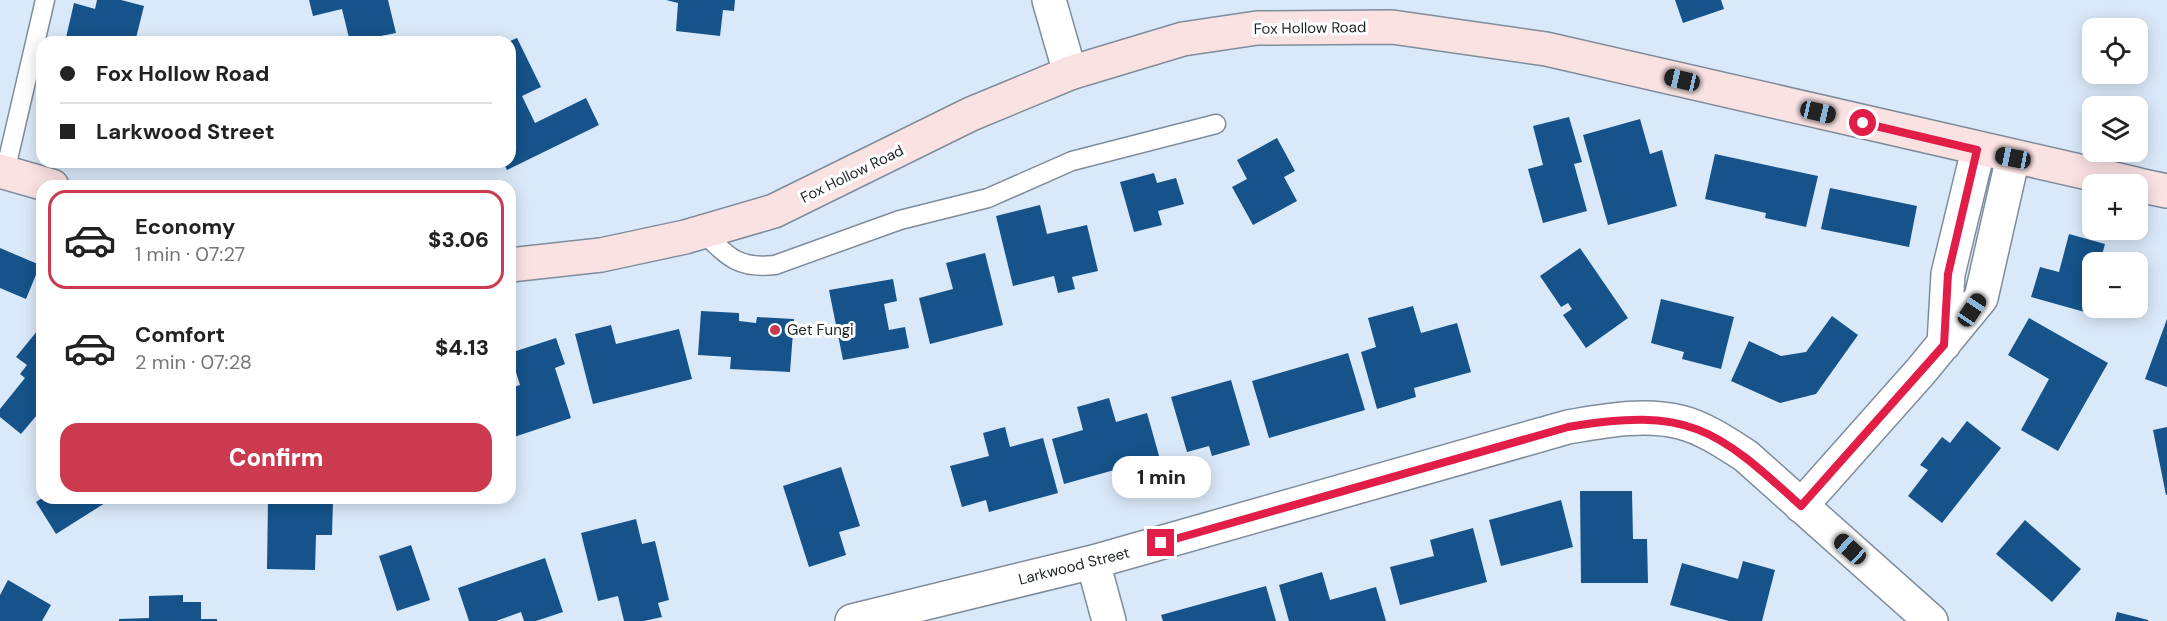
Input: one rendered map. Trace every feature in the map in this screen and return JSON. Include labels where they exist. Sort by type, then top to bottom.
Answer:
[{"type":"main road","name":"Fox Hollow Road","points":[[516,264],[601,255],[703,232],[774,211],[971,114],[1070,73],[1183,39],[1257,28],[1392,27],[1546,48],[2086,174]]},
{"type":"main road","points":[[2,172],[36,182]]},
{"type":"main road","name":"Fox Hollow Road","points":[[2148,187],[2167,191]]},
{"type":"street","points":[[1049,0],[1070,73]]},
{"type":"street","points":[[1944,345],[1948,274],[1977,150]]},
{"type":"street","points":[[1801,506],[1944,345],[1981,298],[2013,158]]},
{"type":"street","name":"Larkwood Street","points":[[852,621],[1093,562],[1568,427],[1610,420],[1651,419],[1680,422],[1715,437],[1746,456],[1931,621]]},
{"type":"street","points":[[1093,562],[1109,621]]},
{"type":"lane","points":[[2,172],[45,0]]},
{"type":"lane","points":[[703,232],[725,254],[740,264],[757,267],[775,265],[900,220],[988,198],[1072,161],[1216,124]]},
{"type":"building","points":[[97,0],[121,0],[144,6],[136,36],[66,36],[74,3],[95,9]]},
{"type":"building","points":[[309,0],[388,0],[396,33],[381,36],[349,36],[342,9],[313,16]]},
{"type":"building","points":[[666,0],[735,0],[734,11],[723,10],[720,36],[676,31],[678,3]]},
{"type":"building","points":[[1675,0],[1721,0],[1724,9],[1683,23]]},
{"type":"building","points":[[516,38],[541,87],[522,96],[535,123],[586,98],[599,125],[516,166]]},
{"type":"building","points":[[1569,117],[1582,162],[1574,164],[1587,211],[1543,223],[1528,169],[1543,165],[1533,126]]},
{"type":"building","points":[[1640,119],[1650,154],[1662,150],[1677,206],[1608,225],[1583,135]]},
{"type":"building","points":[[1277,138],[1295,171],[1284,177],[1297,201],[1253,225],[1232,187],[1247,179],[1237,160]]},
{"type":"building","points":[[1715,154],[1818,176],[1806,227],[1765,218],[1766,213],[1705,199]]},
{"type":"building","points":[[1154,173],[1157,183],[1176,178],[1184,204],[1158,211],[1162,225],[1134,232],[1120,182]]},
{"type":"building","points":[[1830,188],[1917,206],[1909,247],[1821,229]]},
{"type":"building","points":[[1040,205],[1047,234],[1087,225],[1098,271],[1072,277],[1075,289],[1058,293],[1054,276],[1013,286],[996,216]]},
{"type":"building","points":[[2069,234],[2082,238],[2082,240],[2105,244],[2103,252],[2082,252],[2082,311],[2031,297],[2040,267],[2059,272]]},
{"type":"building","points":[[0,248],[36,263],[36,275],[26,299],[0,288]]},
{"type":"building","points":[[1580,248],[1628,318],[1586,348],[1563,315],[1572,309],[1568,303],[1561,307],[1540,276]]},
{"type":"building","points":[[985,253],[1003,325],[930,344],[919,298],[953,289],[946,263]]},
{"type":"building","points":[[893,279],[897,301],[884,304],[889,330],[905,327],[909,348],[843,360],[829,290]]},
{"type":"building","points":[[1661,299],[1734,317],[1721,369],[1682,359],[1684,352],[1651,343]]},
{"type":"building","points":[[1413,306],[1421,333],[1457,323],[1471,372],[1414,388],[1416,397],[1377,409],[1361,352],[1376,347],[1368,318]]},
{"type":"building","points":[[701,311],[739,313],[739,321],[756,323],[757,317],[794,319],[790,372],[730,369],[731,357],[698,355]]},
{"type":"building","points":[[1832,316],[1858,335],[1816,394],[1780,403],[1731,381],[1749,341],[1781,356],[1806,352]]},
{"type":"building","points":[[2029,318],[2108,363],[2058,451],[2021,430],[2049,379],[2008,355]]},
{"type":"building","points":[[2167,319],[2167,387],[2145,379]]},
{"type":"building","points":[[611,325],[616,344],[679,329],[692,379],[593,404],[575,334]]},
{"type":"building","points":[[36,332],[36,416],[21,434],[0,417],[0,409],[25,378],[20,374],[27,365],[16,357]]},
{"type":"building","points":[[556,338],[565,364],[555,368],[571,418],[516,436],[516,386],[520,385],[516,372],[516,351]]},
{"type":"building","points":[[1348,353],[1365,410],[1269,438],[1252,381]]},
{"type":"building","points":[[1231,380],[1250,445],[1212,456],[1209,446],[1187,452],[1171,397]]},
{"type":"building","points":[[1109,398],[1116,422],[1147,413],[1163,470],[1121,481],[1118,469],[1064,484],[1052,439],[1083,430],[1077,407]]},
{"type":"building","points":[[1967,421],[2001,448],[1942,523],[1908,496],[1928,470],[1920,465],[1942,437],[1950,443]]},
{"type":"building","points":[[1005,427],[1010,447],[1043,438],[1058,493],[989,512],[986,500],[962,507],[950,466],[989,456],[983,433]]},
{"type":"building","points":[[2167,427],[2167,495],[2166,495],[2153,430]]},
{"type":"building","points":[[841,467],[860,526],[839,532],[846,555],[809,567],[783,486]]},
{"type":"building","points":[[1580,491],[1632,491],[1633,539],[1647,539],[1648,583],[1581,583]]},
{"type":"building","points":[[1561,500],[1573,547],[1501,566],[1489,520]]},
{"type":"building","points":[[37,504],[104,504],[56,534]]},
{"type":"building","points":[[268,504],[333,504],[332,535],[316,535],[315,570],[267,569]]},
{"type":"building","points":[[636,519],[642,544],[655,541],[669,600],[658,603],[662,617],[644,621],[624,621],[618,596],[598,601],[581,533]]},
{"type":"building","points":[[2025,520],[2081,569],[2052,602],[1996,554]]},
{"type":"building","points":[[1473,528],[1487,582],[1400,605],[1390,567],[1434,556],[1430,540]]},
{"type":"building","points":[[411,545],[430,600],[397,611],[379,556]]},
{"type":"building","points":[[545,558],[563,612],[536,621],[524,621],[521,612],[496,621],[469,621],[458,588]]},
{"type":"building","points":[[1743,561],[1775,570],[1762,621],[1729,621],[1670,605],[1682,563],[1738,579]]},
{"type":"building","points":[[1322,572],[1330,600],[1376,587],[1386,621],[1289,621],[1279,585]]},
{"type":"building","points":[[8,580],[51,605],[42,621],[0,621],[0,595]]},
{"type":"building","points":[[1266,586],[1276,621],[1163,621],[1161,615]]},
{"type":"building","points":[[183,595],[183,602],[201,602],[201,619],[217,619],[217,621],[119,621],[119,619],[149,618],[149,596]]},
{"type":"building","points":[[2117,612],[2148,620],[2148,621],[2115,621]]},
{"type":"place","name":"Get Fungi","points":[[775,330]]},
{"type":"route","points":[[1161,543],[1568,427],[1610,420],[1651,419],[1680,422],[1715,437],[1746,456],[1801,506],[1944,345],[1948,274],[1977,150],[1863,123]]}]
